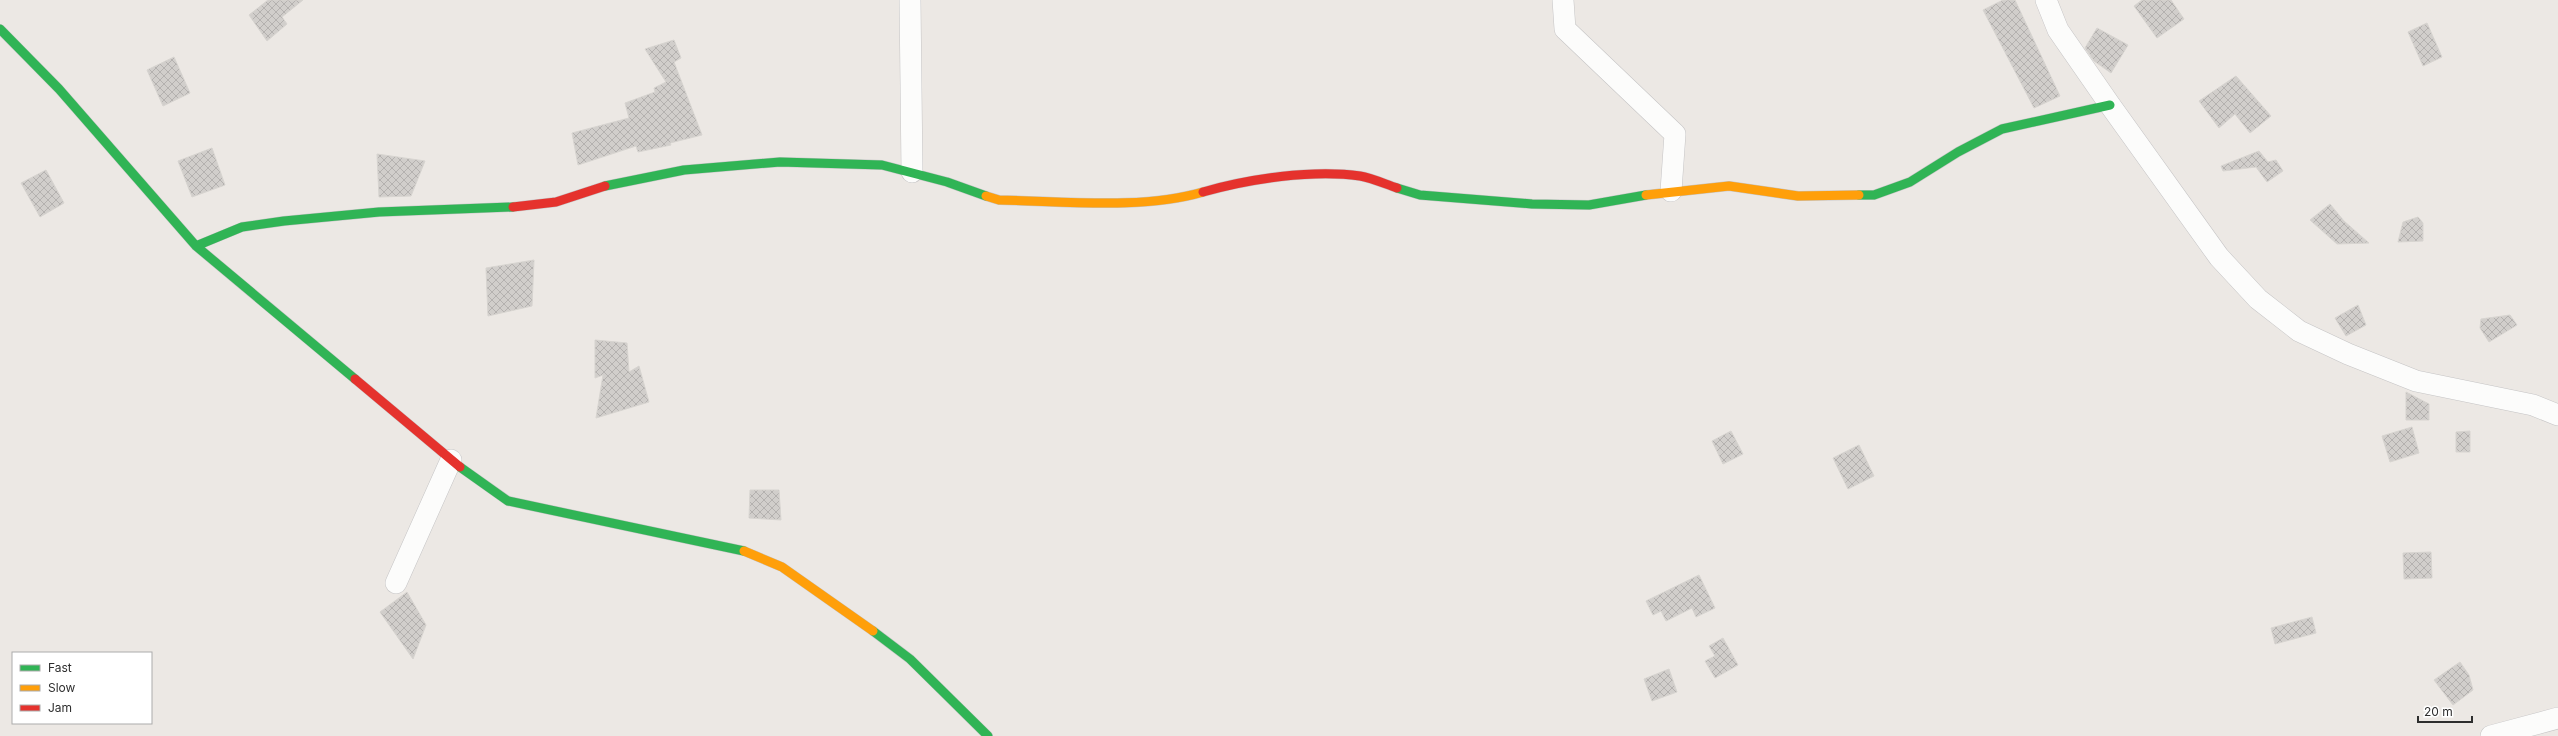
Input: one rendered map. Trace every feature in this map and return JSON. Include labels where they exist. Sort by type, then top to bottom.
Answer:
[{"type":"street","points":[[910,0],[912,172]]},
{"type":"street","points":[[1563,0],[1565,29],[1675,134],[1671,191]]},
{"type":"street","points":[[2046,0],[2058,30],[2110,105],[2219,257],[2258,299],[2299,331],[2348,354],[2416,381],[2533,405],[2558,415]]},
{"type":"street","points":[[0,29],[59,89],[196,246],[451,460],[508,501],[737,548],[782,567],[832,600],[910,659],[988,736]]},
{"type":"street","points":[[196,246],[242,227],[284,221],[379,212],[526,207],[556,202],[595,188],[684,170],[780,162],[882,164],[999,200],[1136,202],[1180,199],[1234,183],[1326,173],[1361,176],[1420,195],[1532,204],[1590,205],[1671,191],[1729,186],[1798,196],[1874,195],[1910,182],[1958,152],[2002,129],[2110,105]]},
{"type":"street","points":[[396,583],[451,460]]},
{"type":"street","points":[[2491,736],[2558,718]]},
{"type":"building","points":[[268,0],[303,0],[282,17],[287,24],[267,41],[249,15]]},
{"type":"building","points":[[2003,0],[2015,0],[2060,96],[2034,108],[1983,10]]},
{"type":"building","points":[[2142,0],[2171,0],[2184,19],[2157,38],[2134,6]]},
{"type":"building","points":[[2427,23],[2442,57],[2423,66],[2408,32]]},
{"type":"building","points":[[2097,28],[2128,45],[2111,73],[2094,61],[2085,48]]},
{"type":"building","points":[[674,40],[681,58],[674,62],[702,135],[670,143],[671,145],[638,152],[636,146],[578,165],[572,133],[629,118],[625,103],[655,92],[654,88],[666,82],[645,49]]},
{"type":"building","points":[[174,57],[190,93],[163,106],[147,70]]},
{"type":"building","points":[[2236,76],[2271,116],[2250,133],[2235,114],[2219,128],[2199,101]]},
{"type":"building","points":[[212,148],[225,185],[192,197],[178,161]]},
{"type":"building","points":[[2259,151],[2268,162],[2276,160],[2283,171],[2267,182],[2256,167],[2223,171],[2221,166]]},
{"type":"building","points":[[377,154],[425,161],[411,196],[379,197]]},
{"type":"building","points":[[46,170],[64,203],[40,217],[21,183]]},
{"type":"building","points":[[2330,204],[2344,221],[2369,243],[2337,244],[2310,220]]},
{"type":"building","points":[[2418,217],[2423,223],[2423,241],[2398,242],[2403,222]]},
{"type":"building","points":[[534,260],[532,306],[488,316],[486,268]]},
{"type":"building","points":[[2358,305],[2366,325],[2346,336],[2335,318]]},
{"type":"building","points":[[2510,315],[2517,325],[2489,342],[2480,328],[2481,319]]},
{"type":"building","points":[[595,340],[627,343],[629,372],[639,366],[649,402],[596,418],[603,375],[595,378]]},
{"type":"building","points":[[2406,392],[2429,404],[2429,420],[2406,420]]},
{"type":"building","points":[[2412,427],[2419,453],[2390,462],[2382,436]]},
{"type":"building","points":[[1731,431],[1743,454],[1723,464],[1712,441]]},
{"type":"building","points":[[2470,431],[2470,452],[2456,452],[2456,432]]},
{"type":"building","points":[[1859,445],[1874,476],[1848,489],[1833,458]]},
{"type":"building","points":[[750,490],[779,490],[781,520],[749,518]]},
{"type":"building","points":[[2431,552],[2432,578],[2404,579],[2403,553]]},
{"type":"building","points":[[1699,575],[1715,608],[1696,617],[1692,608],[1666,621],[1661,611],[1653,615],[1646,601]]},
{"type":"building","points":[[407,592],[426,625],[413,659],[380,612]]},
{"type":"building","points":[[2312,617],[2316,633],[2275,644],[2271,628]]},
{"type":"building","points":[[1723,638],[1738,665],[1715,678],[1705,661],[1715,656],[1709,646]]},
{"type":"building","points":[[2460,662],[2469,675],[2473,690],[2453,705],[2434,680]]},
{"type":"building","points":[[1669,669],[1677,692],[1652,701],[1644,679]]},
{"type":"traffic: fast","points":[[0,29],[59,89],[196,246],[355,379]]},
{"type":"traffic: fast","points":[[1859,195],[1874,195],[1910,182],[1958,152],[2002,129],[2110,105]]},
{"type":"traffic: fast","points":[[605,186],[684,170],[780,162],[882,165],[947,182],[986,196]]},
{"type":"traffic: fast","points":[[1397,188],[1420,195],[1532,204],[1589,205],[1646,195]]},
{"type":"traffic: fast","points":[[196,246],[242,227],[284,221],[379,212],[513,207]]},
{"type":"traffic: fast","points":[[460,467],[508,501],[744,551]]},
{"type":"traffic: fast","points":[[873,631],[910,659],[988,736]]},
{"type":"traffic: slow","points":[[1646,195],[1729,186],[1798,196],[1859,195]]},
{"type":"traffic: slow","points":[[986,196],[999,200],[1076,203],[1129,203],[1179,198],[1203,192]]},
{"type":"traffic: slow","points":[[744,551],[782,567],[873,631]]},
{"type":"traffic: jam","points":[[1203,192],[1260,179],[1281,176],[1322,174],[1360,176],[1397,188]]},
{"type":"traffic: jam","points":[[513,207],[556,202],[605,186]]},
{"type":"traffic: jam","points":[[355,379],[460,467]]}]
